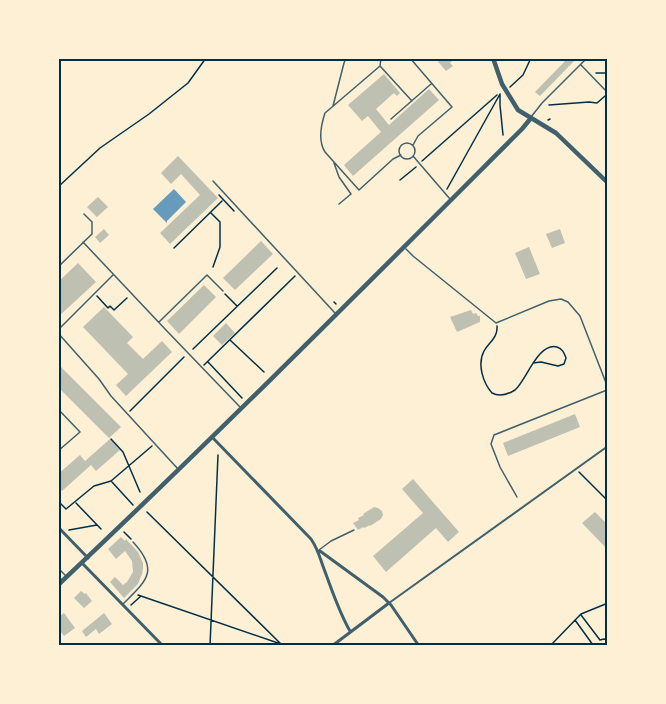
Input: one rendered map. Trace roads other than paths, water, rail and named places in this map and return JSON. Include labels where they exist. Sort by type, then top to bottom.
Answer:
[{"type":"street","points":[[493,58],[498,77],[518,110],[556,133],[608,183]]},
{"type":"street","points":[[58,585],[212,437],[531,118]]},
{"type":"street","points":[[212,437],[307,534],[318,550],[322,566],[350,631]]},
{"type":"street","points":[[332,645],[608,447]]},
{"type":"street","points":[[58,526],[88,558]]},
{"type":"street","points":[[318,550],[380,594],[389,603],[418,645]]},
{"type":"street","points":[[82,563],[163,645]]},
{"type":"lane","points":[[333,106],[346,58]]},
{"type":"lane","points":[[381,58],[380,66],[325,113],[321,142],[323,149],[359,190],[393,159],[401,155]]},
{"type":"lane","points":[[410,58],[452,106],[418,136],[413,145],[415,152],[413,156]]},
{"type":"lane","points":[[531,118],[587,58]]},
{"type":"lane","points":[[580,65],[608,94]]},
{"type":"lane","points":[[380,66],[412,101]]},
{"type":"lane","points":[[391,119],[432,83]]},
{"type":"lane","points":[[413,145],[404,144],[400,150],[401,155],[406,159],[413,156]]},
{"type":"lane","points":[[413,156],[450,200]]},
{"type":"lane","points":[[334,162],[337,174],[351,194],[339,204]]},
{"type":"lane","points":[[213,181],[336,314]]},
{"type":"lane","points":[[58,267],[92,234],[92,222],[84,214]]},
{"type":"lane","points":[[83,243],[241,408]]},
{"type":"lane","points":[[404,246],[413,256],[496,322],[549,301],[561,299],[568,302],[580,316],[608,389],[494,435],[491,444],[517,497]]},
{"type":"lane","points":[[58,330],[114,275]]},
{"type":"lane","points":[[158,322],[207,275],[223,291]]},
{"type":"lane","points":[[58,333],[111,396],[179,469]]},
{"type":"lane","points":[[58,410],[80,432],[58,451]]},
{"type":"lane","points":[[318,550],[354,530]]},
{"type":"lane","points":[[123,604],[144,583],[148,568],[144,554],[134,542]]},
{"type":"lane","points":[[58,568],[67,577]]},
{"type":"water","points":[[174,189],[186,202],[167,223],[153,209]]}]
